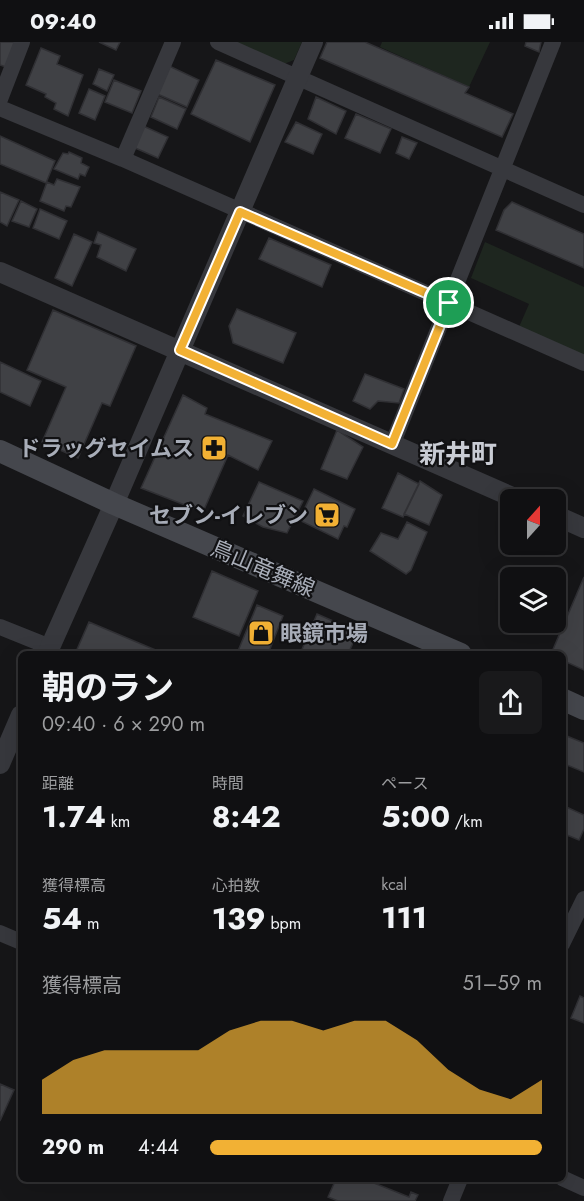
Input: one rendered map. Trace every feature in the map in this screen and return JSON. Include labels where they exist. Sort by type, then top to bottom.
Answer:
[{"type":"main road","name":"鳥山竜舞線","points":[[0,452],[114,504],[454,651]]},
{"type":"main road","points":[[566,701],[584,708]]},
{"type":"street","points":[[0,99],[22,42]]},
{"type":"street","points":[[123,159],[173,42]]},
{"type":"street","points":[[218,42],[584,204]]},
{"type":"street","points":[[0,627],[48,651],[114,504],[313,42]]},
{"type":"street","points":[[392,444],[553,42]]},
{"type":"street","points":[[0,108],[123,159],[584,363]]},
{"type":"street","points":[[0,272],[500,492]]},
{"type":"street","points":[[566,520],[584,528]]},
{"type":"street","points":[[0,764],[18,722]]},
{"type":"street","points":[[566,938],[584,899]]},
{"type":"street","points":[[0,933],[18,941]]},
{"type":"street","points":[[566,1180],[584,1188]]},
{"type":"street","points":[[451,1201],[459,1182]]},
{"type":"shaded area","points":[[235,42],[302,42],[294,60],[284,64]]},
{"type":"shaded area","points":[[382,42],[490,42],[469,87],[380,47]]},
{"type":"shaded area","points":[[485,242],[584,287],[584,355],[519,327],[529,304],[471,278]]},
{"type":"building","points":[[0,42],[15,42],[6,67],[0,65]]},
{"type":"building","points":[[99,42],[120,42],[116,50]]},
{"type":"building","points":[[327,42],[365,42],[469,87],[465,93],[513,114],[502,137],[320,58]]},
{"type":"building","points":[[526,42],[541,42],[539,52],[525,46]]},
{"type":"building","points":[[41,48],[60,56],[57,64],[83,75],[68,116],[54,109],[56,103],[45,97],[46,94],[26,85]]},
{"type":"building","points":[[216,60],[275,85],[250,142],[191,114]]},
{"type":"building","points":[[167,65],[199,80],[187,107],[155,93]]},
{"type":"building","points":[[99,69],[114,75],[107,91],[93,84]]},
{"type":"building","points":[[114,80],[141,91],[132,113],[105,102]]},
{"type":"building","points":[[89,89],[105,96],[95,120],[79,113]]},
{"type":"building","points":[[159,97],[186,109],[177,129],[151,117]]},
{"type":"building","points":[[316,97],[346,111],[336,134],[308,119]]},
{"type":"building","points":[[356,114],[391,129],[380,153],[345,138]]},
{"type":"building","points":[[296,122],[322,134],[313,154],[285,142]]},
{"type":"building","points":[[141,125],[168,137],[158,158],[133,147]]},
{"type":"building","points":[[0,136],[55,161],[46,183],[0,164]]},
{"type":"building","points":[[402,137],[417,143],[409,159],[396,153]]},
{"type":"building","points":[[69,152],[82,158],[81,163],[89,167],[85,176],[80,174],[78,179],[54,169],[63,153],[68,154]]},
{"type":"building","points":[[57,179],[80,187],[71,207],[66,206],[64,211],[40,201],[47,182],[54,185]]},
{"type":"building","points":[[0,192],[19,200],[7,226],[0,222]]},
{"type":"building","points":[[21,201],[37,209],[29,227],[12,221]]},
{"type":"building","points":[[512,202],[584,234],[584,268],[496,230],[504,210]]},
{"type":"building","points":[[40,209],[67,221],[59,239],[33,228]]},
{"type":"building","points":[[98,232],[136,249],[126,271],[97,257],[101,245],[94,243]]},
{"type":"building","points":[[74,234],[92,242],[72,286],[55,278]]},
{"type":"building","points":[[269,238],[331,265],[322,287],[259,259]]},
{"type":"building","points":[[237,309],[296,333],[283,363],[233,343],[229,326]]},
{"type":"building","points":[[53,310],[136,346],[110,406],[102,403],[78,458],[42,442],[66,387],[27,370]]},
{"type":"building","points":[[0,362],[41,381],[30,406],[0,392]]},
{"type":"building","points":[[365,374],[404,389],[399,403],[378,401],[370,409],[353,401]]},
{"type":"building","name":"ドラッグセイムス","points":[[183,395],[207,408],[205,414],[272,441],[258,470],[228,455],[203,512],[141,488]]},
{"type":"building","points":[[337,430],[363,447],[347,479],[321,469]]},
{"type":"building","points":[[398,473],[419,484],[403,517],[382,508]]},
{"type":"building","points":[[420,481],[442,495],[429,525],[404,514]]},
{"type":"building","points":[[259,482],[303,501],[287,533],[263,527],[243,516]]},
{"type":"building","name":"セブン-イレブン","points":[[314,489],[355,509],[347,527],[344,526],[338,539],[299,520]]},
{"type":"building","points":[[407,522],[427,532],[411,570],[406,574],[370,551],[381,533],[398,539]]},
{"type":"building","points":[[212,571],[258,591],[239,636],[193,617]]},
{"type":"building","points":[[584,577],[584,670],[566,662],[566,651],[552,651],[560,633],[566,633],[566,619]]},
{"type":"building","name":"眼鏡市場","points":[[257,605],[283,616],[269,651],[238,651]]},
{"type":"building","points":[[317,614],[358,632],[349,651],[301,651]]},
{"type":"building","points":[[89,622],[158,651],[76,651]]},
{"type":"building","points":[[566,736],[584,743],[584,772],[566,765]]},
{"type":"building","points":[[566,807],[584,815],[584,829],[579,840],[566,835]]},
{"type":"building","points":[[580,996],[584,998],[584,1023],[571,1018]]},
{"type":"building","points":[[0,1084],[14,1090],[0,1121]]},
{"type":"building","points":[[335,1182],[374,1182],[409,1197],[411,1192],[418,1195],[415,1201],[338,1201],[328,1197]]},
{"type":"place","name":"ドラッグセイムス","points":[[214,448]]},
{"type":"place","name":"セブン-イレブン","points":[[327,515]]},
{"type":"place","name":"眼鏡市場","points":[[261,633]]},
{"type":"district","name":"新井町","points":[[458,454]]},
{"type":"route","points":[[240,212],[449,303],[392,444],[180,350],[240,212]]}]
